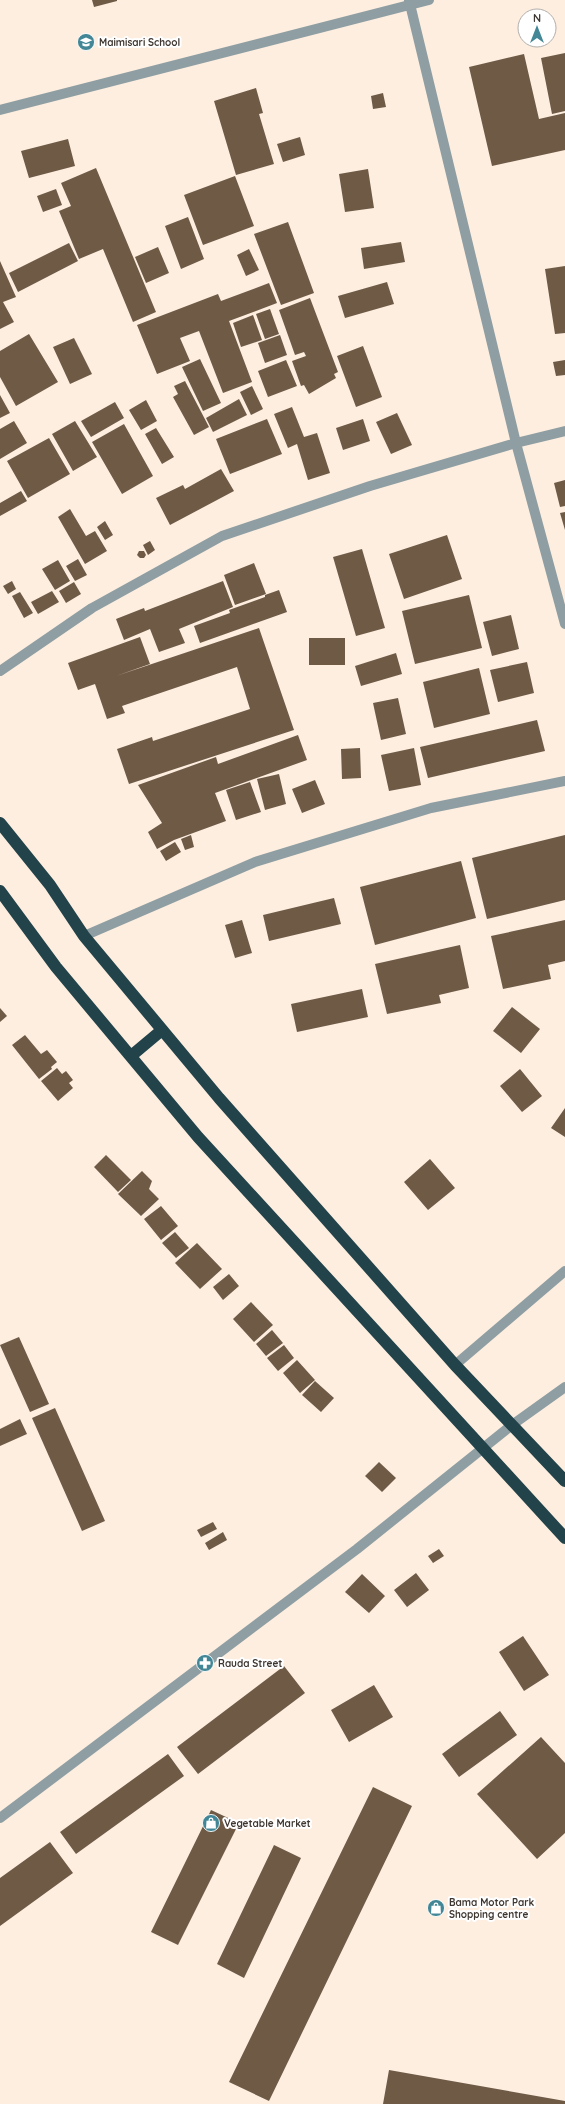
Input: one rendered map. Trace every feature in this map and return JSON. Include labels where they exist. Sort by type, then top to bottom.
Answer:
[{"type":"highway","points":[[0,823],[50,885],[84,936],[219,1098],[455,1365],[565,1481]]},
{"type":"highway","points":[[0,891],[56,967],[204,1143],[565,1538]]},
{"type":"highway","points":[[131,1056],[162,1030]]},
{"type":"street","points":[[0,110],[410,2],[428,0]]},
{"type":"street","points":[[410,2],[516,443],[565,624]]},
{"type":"street","points":[[0,671],[92,608],[222,536],[370,486],[516,443],[565,431]]},
{"type":"street","points":[[84,936],[255,862],[431,808],[565,781]]},
{"type":"street","points":[[455,1365],[565,1271]]},
{"type":"street","points":[[0,1818],[357,1549],[484,1450],[512,1425],[565,1387]]},
{"type":"building","points":[[92,0],[117,0],[117,1],[94,7]]},
{"type":"building","points":[[565,53],[565,111],[552,114],[541,58]]},
{"type":"building","points":[[524,54],[539,119],[565,113],[565,150],[492,166],[469,67]]},
{"type":"building","points":[[256,88],[263,113],[259,114],[274,164],[236,175],[214,101]]},
{"type":"building","points":[[383,93],[386,107],[373,109],[371,96]]},
{"type":"building","points":[[300,137],[305,155],[283,162],[277,144]]},
{"type":"building","points":[[68,139],[75,166],[29,178],[21,151]]},
{"type":"building","points":[[96,168],[156,312],[133,322],[103,249],[79,259],[59,211],[71,206],[61,183]]},
{"type":"building","points":[[368,169],[374,208],[345,212],[339,174]]},
{"type":"building","points":[[235,176],[254,226],[203,245],[184,195]]},
{"type":"building","points":[[56,189],[62,205],[43,212],[37,196]]},
{"type":"building","points":[[188,217],[204,259],[181,269],[165,226]]},
{"type":"building","points":[[288,222],[314,293],[281,305],[254,234]]},
{"type":"building","points":[[401,242],[405,262],[364,269],[361,248]]},
{"type":"building","points":[[69,243],[78,261],[18,292],[9,273]]},
{"type":"building","points":[[158,247],[169,273],[146,283],[135,257]]},
{"type":"building","points":[[249,249],[259,270],[246,276],[237,255]]},
{"type":"building","points":[[0,261],[16,297],[3,302],[14,322],[0,329]]},
{"type":"building","points":[[565,266],[565,333],[555,334],[545,269]]},
{"type":"building","points":[[387,282],[394,304],[345,318],[338,296]]},
{"type":"building","points":[[269,283],[277,303],[229,321],[252,382],[223,393],[199,331],[180,338],[190,361],[157,374],[137,325],[218,294],[221,301]]},
{"type":"building","points":[[310,298],[338,372],[334,374],[336,378],[309,394],[304,385],[301,386],[292,361],[306,356],[304,352],[295,355],[279,310]]},
{"type":"building","points":[[270,309],[279,334],[265,339],[256,314]]},
{"type":"building","points":[[253,315],[262,340],[241,347],[233,323]]},
{"type":"building","points":[[29,334],[58,382],[16,406],[0,377],[0,351]]},
{"type":"building","points":[[280,335],[287,355],[265,363],[258,343]]},
{"type":"building","points":[[74,338],[92,374],[70,384],[53,347]]},
{"type":"building","points":[[363,346],[382,397],[356,407],[337,356]]},
{"type":"building","points":[[200,359],[221,403],[203,411],[182,367]]},
{"type":"building","points":[[286,360],[297,386],[268,397],[258,371]]},
{"type":"building","points":[[565,360],[565,375],[556,376],[553,362]]},
{"type":"building","points":[[185,381],[209,427],[194,435],[173,397],[178,394],[174,386]]},
{"type":"building","points":[[252,386],[263,409],[251,415],[240,392]]},
{"type":"building","points":[[0,395],[10,413],[0,418]]},
{"type":"building","points":[[239,399],[247,415],[213,432],[206,418]]},
{"type":"building","points":[[146,400],[157,421],[141,430],[129,410]]},
{"type":"building","points":[[115,402],[124,418],[91,437],[81,421]]},
{"type":"building","points":[[292,407],[304,437],[317,433],[330,473],[308,480],[297,444],[288,448],[274,414]]},
{"type":"building","points":[[397,413],[412,445],[391,454],[376,422]]},
{"type":"building","points":[[267,419],[282,454],[230,474],[216,439]]},
{"type":"building","points":[[363,419],[370,441],[343,450],[336,428]]},
{"type":"building","points":[[14,421],[27,443],[0,459],[0,429]]},
{"type":"building","points":[[75,421],[97,457],[73,471],[52,434]]},
{"type":"building","points":[[124,424],[153,476],[122,494],[92,442]]},
{"type":"building","points":[[156,428],[174,457],[162,464],[145,434]]},
{"type":"building","points":[[49,438],[70,474],[28,498],[7,461]]},
{"type":"building","points":[[221,469],[234,491],[170,525],[156,498],[183,485],[185,489]]},
{"type":"building","points":[[565,480],[565,506],[560,507],[554,483]]},
{"type":"building","points":[[21,491],[27,501],[0,516],[0,503]]},
{"type":"building","points":[[70,509],[86,536],[95,531],[107,551],[85,564],[58,517]]},
{"type":"building","points":[[565,512],[565,530],[560,513]]},
{"type":"building","points":[[105,521],[113,535],[105,540],[97,527]]},
{"type":"building","points":[[447,535],[462,579],[404,599],[389,554]]},
{"type":"building","points":[[150,541],[155,550],[148,555],[143,545]]},
{"type":"building","points":[[362,549],[385,628],[356,636],[333,557]]},
{"type":"building","points":[[139,551],[144,551],[146,555],[144,558],[140,558],[137,555]]},
{"type":"building","points":[[78,559],[87,575],[75,581],[66,566]]},
{"type":"building","points":[[58,560],[70,581],[55,590],[42,569]]},
{"type":"building","points":[[254,563],[266,594],[235,605],[224,575]]},
{"type":"building","points":[[12,581],[16,589],[8,594],[3,586]]},
{"type":"building","points":[[223,581],[233,607],[179,629],[185,643],[159,652],[150,629],[124,640],[116,619],[144,608],[145,611]]},
{"type":"building","points":[[74,582],[81,594],[66,603],[59,591]]},
{"type":"building","points":[[279,590],[287,612],[200,643],[194,626],[230,613],[229,610],[265,597],[265,595]]},
{"type":"building","points":[[52,591],[59,602],[38,614],[31,602]]},
{"type":"building","points":[[20,592],[33,613],[24,618],[12,596]]},
{"type":"building","points":[[469,595],[482,648],[415,664],[402,611]]},
{"type":"building","points":[[511,615],[519,649],[492,656],[483,622]]},
{"type":"building","points":[[259,628],[294,730],[129,784],[117,749],[152,737],[153,741],[250,709],[237,667],[122,706],[125,713],[107,719],[95,684],[78,690],[68,663],[140,637],[150,664],[116,676]]},
{"type":"building","points":[[309,638],[345,638],[345,665],[309,665]]},
{"type":"building","points":[[396,653],[402,674],[361,686],[355,666]]},
{"type":"building","points":[[527,662],[534,693],[498,702],[490,670]]},
{"type":"building","points":[[479,668],[490,714],[434,728],[423,682]]},
{"type":"building","points":[[398,698],[406,734],[381,740],[373,703]]},
{"type":"building","points":[[537,720],[545,751],[428,778],[420,747]]},
{"type":"building","points":[[298,735],[307,760],[215,793],[226,821],[174,840],[157,849],[148,832],[162,823],[138,785],[216,757],[218,764]]},
{"type":"building","points":[[360,748],[361,778],[342,779],[341,749]]},
{"type":"building","points":[[414,748],[421,785],[389,791],[381,755]]},
{"type":"building","points":[[279,774],[286,804],[265,810],[257,779]]},
{"type":"building","points":[[315,780],[325,804],[302,813],[292,789]]},
{"type":"building","points":[[250,782],[261,812],[236,820],[226,790]]},
{"type":"building","points":[[191,835],[194,847],[185,850],[181,839]]},
{"type":"building","points":[[565,835],[565,900],[487,919],[472,858]]},
{"type":"building","points":[[175,842],[181,852],[166,861],[160,851]]},
{"type":"building","points":[[461,861],[476,918],[375,945],[360,887]]},
{"type":"building","points":[[334,898],[341,924],[269,941],[263,915]]},
{"type":"building","points":[[242,920],[252,953],[235,958],[225,925]]},
{"type":"building","points":[[565,920],[565,961],[548,965],[551,979],[503,989],[491,936]]},
{"type":"building","points":[[460,945],[469,988],[439,995],[441,1003],[387,1014],[375,964]]},
{"type":"building","points":[[362,989],[368,1017],[297,1032],[291,1004]]},
{"type":"building","points":[[512,1007],[540,1029],[521,1053],[493,1031]]},
{"type":"building","points":[[0,1008],[7,1016],[0,1022]]},
{"type":"building","points":[[25,1035],[41,1054],[47,1050],[57,1062],[51,1067],[52,1069],[39,1079],[12,1045]]},
{"type":"building","points":[[57,1068],[62,1074],[66,1071],[73,1080],[69,1083],[73,1088],[58,1101],[41,1081]]},
{"type":"building","points":[[520,1069],[542,1096],[522,1112],[500,1086]]},
{"type":"building","points":[[565,1108],[565,1137],[551,1128]]},
{"type":"building","points":[[106,1155],[131,1180],[118,1192],[94,1167]]},
{"type":"building","points":[[430,1159],[455,1188],[428,1210],[404,1182]]},
{"type":"building","points":[[142,1171],[152,1181],[149,1189],[159,1199],[141,1216],[118,1194]]},
{"type":"building","points":[[161,1206],[178,1226],[161,1240],[144,1219]]},
{"type":"building","points":[[175,1232],[189,1248],[176,1258],[162,1243]]},
{"type":"building","points":[[197,1243],[222,1269],[200,1289],[175,1263]]},
{"type":"building","points":[[229,1274],[239,1286],[223,1300],[213,1287]]},
{"type":"building","points":[[251,1302],[273,1325],[254,1342],[233,1319]]},
{"type":"building","points":[[272,1330],[283,1343],[266,1356],[256,1344]]},
{"type":"building","points":[[19,1337],[49,1404],[30,1412],[0,1345]]},
{"type":"building","points":[[284,1345],[294,1358],[278,1371],[267,1358]]},
{"type":"building","points":[[297,1360],[315,1380],[300,1393],[283,1373]]},
{"type":"building","points":[[315,1381],[334,1398],[321,1412],[302,1395]]},
{"type":"building","points":[[55,1408],[105,1521],[82,1531],[32,1418]]},
{"type":"building","points":[[20,1419],[27,1434],[0,1446],[0,1429]]},
{"type":"building","points":[[379,1462],[396,1478],[382,1492],[365,1476]]},
{"type":"building","points":[[213,1522],[217,1529],[201,1537],[197,1530]]},
{"type":"building","points":[[223,1532],[227,1540],[209,1550],[205,1543]]},
{"type":"building","points":[[439,1549],[444,1556],[433,1563],[428,1556]]},
{"type":"building","points":[[416,1573],[429,1590],[407,1607],[394,1590]]},
{"type":"building","points":[[362,1574],[385,1596],[369,1613],[345,1592]]},
{"type":"building","points":[[523,1636],[549,1675],[524,1691],[499,1652]]},
{"type":"building","points":[[284,1666],[305,1693],[198,1774],[177,1747]]},
{"type":"building","points":[[374,1685],[393,1717],[349,1742],[331,1710]]},
{"type":"building","points":[[500,1711],[517,1735],[459,1777],[442,1754]]},
{"type":"building","points":[[541,1737],[565,1763],[565,1833],[537,1859],[477,1794]]},
{"type":"building","points":[[168,1754],[184,1776],[76,1854],[60,1832]]},
{"type":"building","points":[[373,1787],[412,1806],[269,2101],[229,2082]]},
{"type":"building","points":[[211,1810],[239,1823],[178,1945],[151,1932]]},
{"type":"building","points":[[50,1842],[73,1873],[0,1926],[0,1878]]},
{"type":"building","points":[[274,1845],[301,1858],[244,1978],[217,1964]]},
{"type":"building","points":[[389,2070],[565,2101],[565,2104],[383,2104]]},
{"type":"place","name":"Maimisari School","points":[[86,42]]},
{"type":"place","name":"Rauda Street","points":[[205,1663]]},
{"type":"place","name":"Vegetable Market","points":[[211,1823]]},
{"type":"place","name":"Bama Motor Park Shopping centre","points":[[436,1908]]}]
